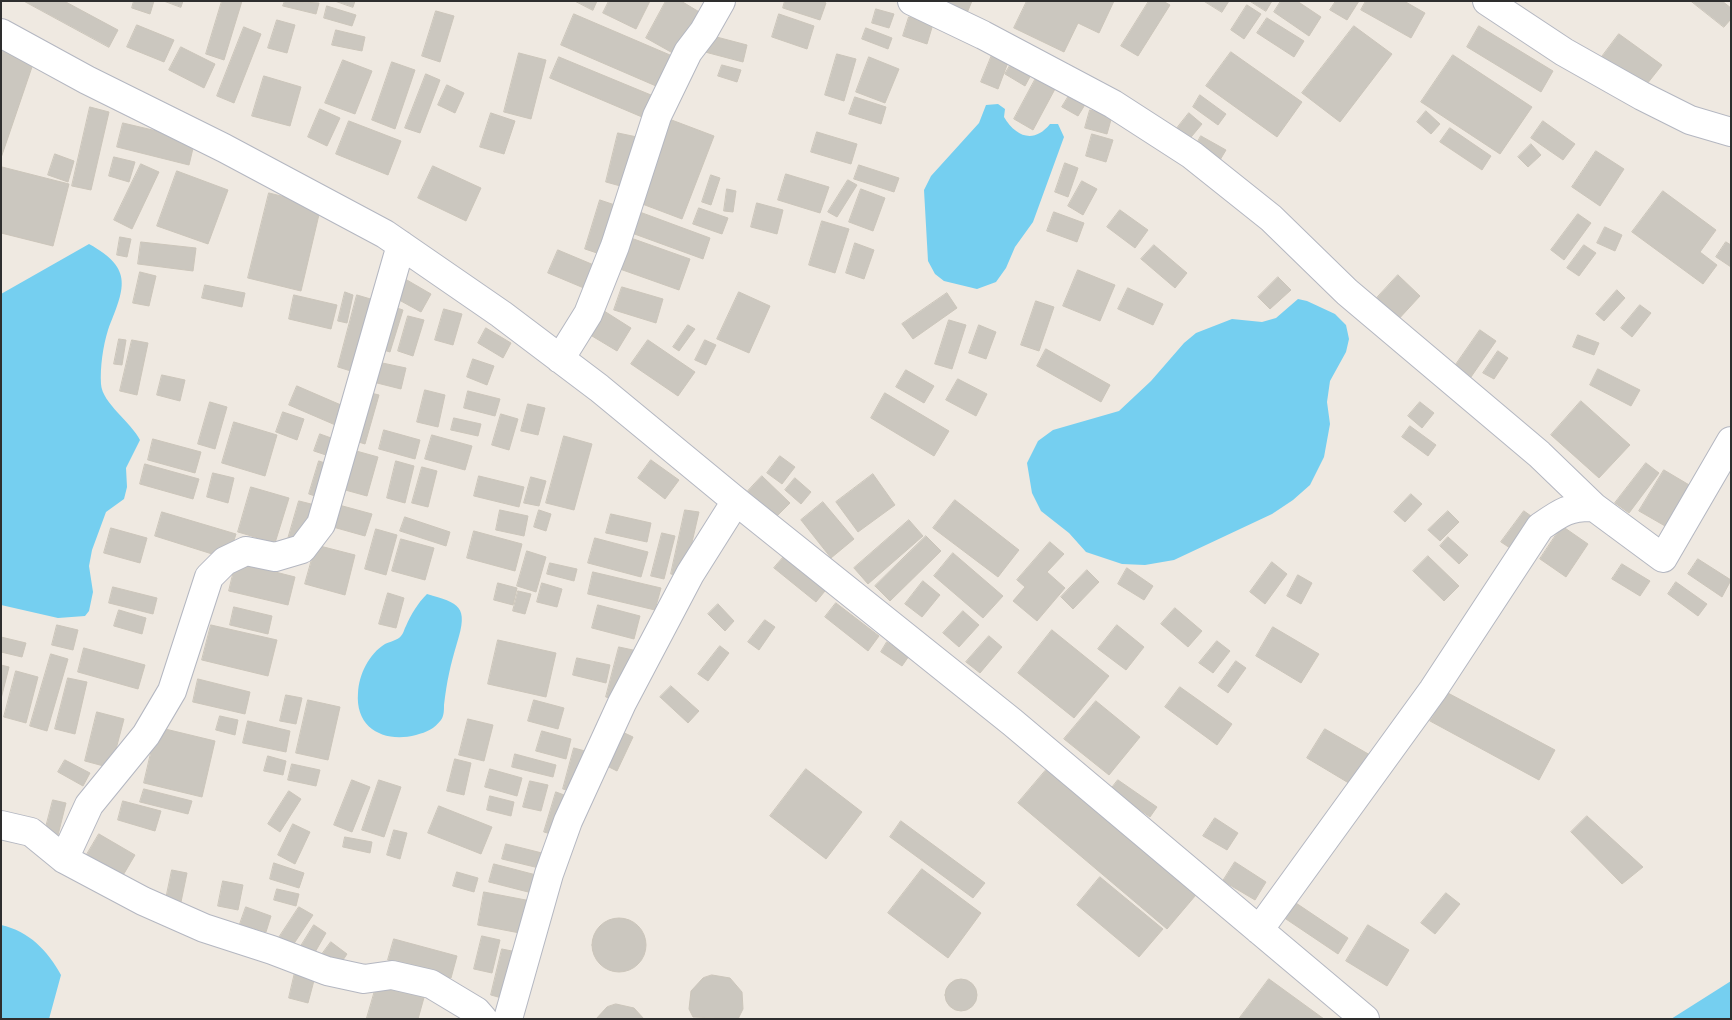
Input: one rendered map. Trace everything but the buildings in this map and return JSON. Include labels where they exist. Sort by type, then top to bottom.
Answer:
[{"type":"street","points":[[560,359],[588,314],[595,297],[615,246],[656,116],[688,52],[704,31],[721,1]]},
{"type":"street","points":[[912,1],[1113,104],[1192,155],[1271,218],[1347,292],[1539,454],[1594,507],[1663,558],[1731,441]]},
{"type":"street","points":[[1487,1],[1564,52],[1642,96],[1690,120],[1731,132]]},
{"type":"street","points":[[1,33],[87,80],[232,152],[385,234],[501,314],[599,388],[736,501],[1012,722],[1366,1019]]},
{"type":"street","points":[[64,860],[88,804],[146,735],[172,691],[209,577],[225,561],[246,551],[274,557],[302,549],[321,524],[401,245]]},
{"type":"street","points":[[508,1019],[549,874],[568,821],[626,694],[690,574],[736,501]]},
{"type":"street","points":[[1259,930],[1433,690],[1540,527],[1560,513],[1578,506],[1594,507]]},
{"type":"street","points":[[1,825],[31,832],[64,860],[143,901],[204,928],[272,950],[327,971],[364,979],[392,975],[431,984],[476,1011],[484,1019]]},
{"type":"water","points":[[998,104],[1005,109],[1004,117],[1009,124],[1026,136],[1038,134],[1050,124],[1058,124],[1064,137],[1033,222],[1015,247],[1006,268],[996,282],[977,289],[944,281],[935,274],[928,261],[924,190],[931,176],[979,123],[986,105]]},
{"type":"water","points":[[89,244],[114,262],[122,281],[118,303],[103,350],[101,384],[106,398],[140,440],[126,468],[127,487],[124,499],[106,512],[92,550],[89,566],[93,592],[89,611],[85,616],[58,618],[1,605],[1,294]]},
{"type":"water","points":[[1298,299],[1307,301],[1335,314],[1346,325],[1349,339],[1346,352],[1330,381],[1327,402],[1330,424],[1324,457],[1310,485],[1293,500],[1272,514],[1174,560],[1145,565],[1122,564],[1086,552],[1069,533],[1041,511],[1032,493],[1027,463],[1038,441],[1053,430],[1119,411],[1151,381],[1184,343],[1196,333],[1232,319],[1262,322],[1276,318]]},
{"type":"water","points":[[427,594],[454,604],[461,614],[462,621],[449,674],[443,717],[433,728],[420,734],[404,737],[383,735],[367,724],[361,716],[358,705],[360,679],[374,653],[385,644],[398,639],[402,635],[412,613]]},
{"type":"water","points":[[1,925],[20,932],[37,943],[61,975],[49,1019],[1,1019]]},
{"type":"water","points":[[1731,981],[1731,1019],[1671,1019]]}]
